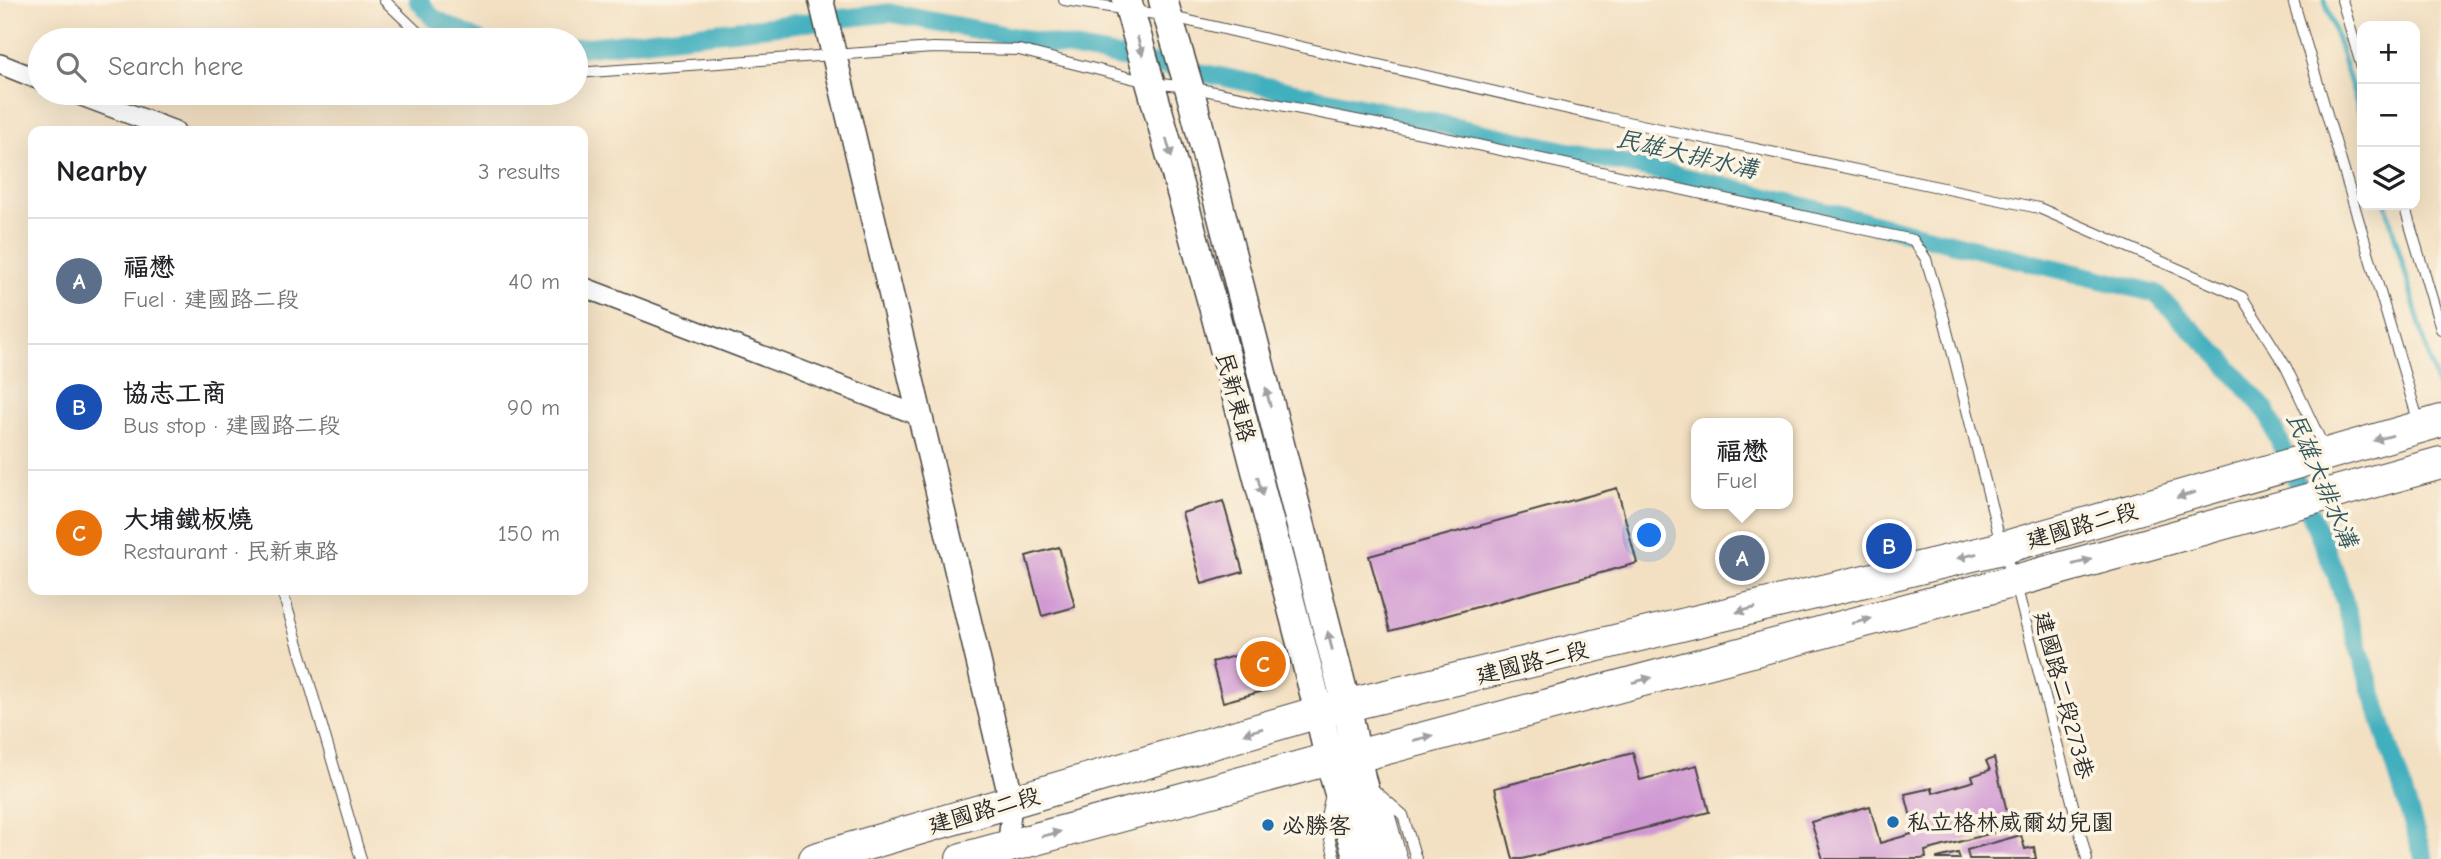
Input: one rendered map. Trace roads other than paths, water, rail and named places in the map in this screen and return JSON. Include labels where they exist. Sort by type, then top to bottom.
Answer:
[{"type":"main road","name":"民新東路","points":[[1129,5],[1213,306],[1333,710]]},
{"type":"main road","name":"民新東路","points":[[1166,8],[1189,87],[1333,710]]},
{"type":"main road","points":[[2326,454],[2430,424]]},
{"type":"main road","name":"建國路二段","points":[[815,859],[1333,710],[2002,548],[2326,454]]},
{"type":"main road","name":"建國路二段","points":[[962,859],[1008,852],[1345,767],[2441,463]]},
{"type":"main road","points":[[1333,710],[1345,767],[1358,859]]},
{"type":"main road","points":[[1345,767],[1384,859]]},
{"type":"street","points":[[822,1],[1012,802],[1008,852]]},
{"type":"street","points":[[0,65],[28,76]]},
{"type":"street","points":[[101,105],[147,126]]},
{"type":"street","points":[[588,289],[920,416]]},
{"type":"lane","points":[[384,0],[413,28]]},
{"type":"lane","points":[[1064,0],[1166,8],[1603,117],[2039,208],[2242,297],[2286,367],[2326,454]]},
{"type":"lane","points":[[2293,0],[2430,424]]},
{"type":"lane","points":[[2342,0],[2357,51]]},
{"type":"lane","points":[[588,72],[933,48],[1019,50],[1151,83],[1189,87]]},
{"type":"lane","name":"建國路二段273巷","points":[[1189,87],[1432,135],[1913,240],[1926,259],[1943,315],[2002,548],[2015,581],[2087,859]]},
{"type":"lane","points":[[2405,210],[2441,328]]},
{"type":"lane","points":[[283,595],[361,859]]},
{"type":"lane","points":[[1335,859],[1325,821],[1345,767]]},
{"type":"lane","points":[[1345,767],[1337,826],[1346,859]]},
{"type":"lane","points":[[1345,767],[1390,816],[1402,859]]},
{"type":"lane","points":[[1345,767],[1403,816],[1416,859]]},
{"type":"waterway","name":"民雄大排水溝","points":[[418,0],[433,18],[453,28]]},
{"type":"waterway","points":[[2325,0],[2357,104]]},
{"type":"waterway","name":"民雄大排水溝","points":[[588,47],[890,13],[1223,77],[1673,174],[2155,293],[2221,358],[2267,412],[2336,574],[2424,859]]},
{"type":"waterway","points":[[2387,210],[2441,399]]},
{"type":"place","name":"協志工商","points":[[1889,546]]},
{"type":"place","name":"福懋","points":[[1742,558]]},
{"type":"place","name":"大埔鐵板燒","points":[[1263,664]]},
{"type":"place","name":"私立格林威爾幼兒園","points":[[1893,822]]},
{"type":"place","name":"必勝客","points":[[1268,825]]}]
